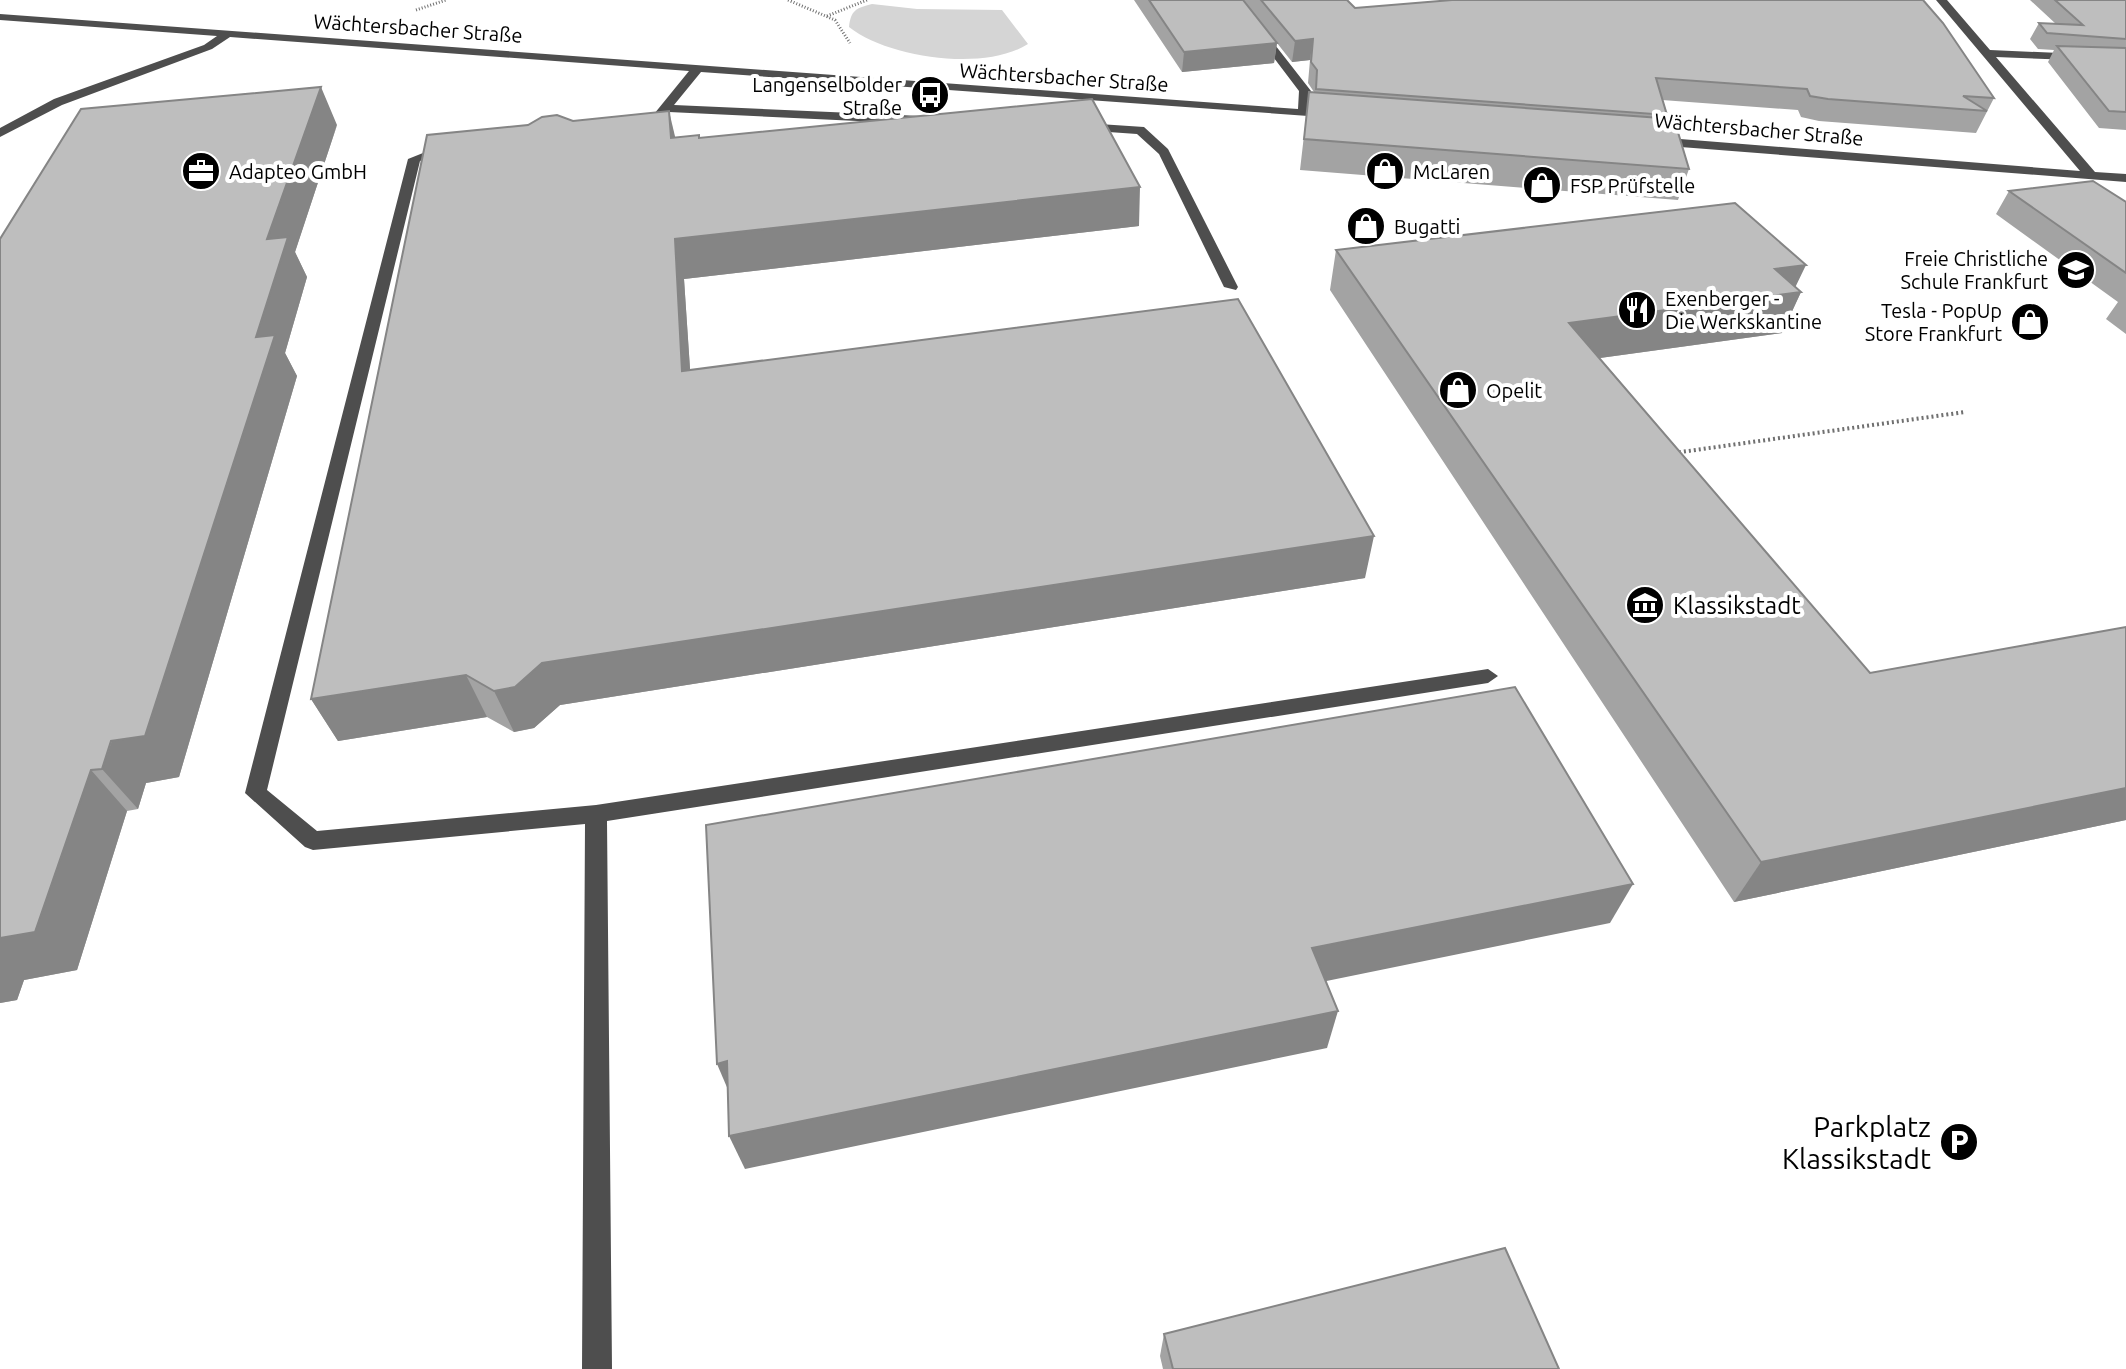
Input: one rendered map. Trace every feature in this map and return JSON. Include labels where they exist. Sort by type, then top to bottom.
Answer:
[{"type":"street","points":[[1235,0],[1305,91],[1304,113]]},
{"type":"street","points":[[1941,0],[2091,175]]},
{"type":"street","name":"Wächtersbacher Straße","points":[[0,17],[1351,117]]},
{"type":"street","points":[[0,133],[58,102],[208,47],[229,33]]},
{"type":"street","points":[[1987,53],[2126,59]]},
{"type":"street","points":[[623,125],[654,122],[697,69]]},
{"type":"street","points":[[665,108],[934,120]]},
{"type":"street","points":[[1077,127],[1140,130],[1164,152],[1231,287]]},
{"type":"street","points":[[469,139],[414,159],[256,793],[313,841],[596,814],[1488,676]]},
{"type":"street","name":"Wächtersbacher Straße","points":[[1636,139],[2126,178]]},
{"type":"street","points":[[596,814],[597,1369]]},
{"type":"path","points":[[788,0],[835,20],[864,69],[854,81]]},
{"type":"path","points":[[827,16],[867,0]]},
{"type":"path","points":[[1664,455],[1965,412]]},
{"type":"shaded area","points":[[872,4],[917,9],[1002,10],[1028,44],[1010,53],[963,59],[937,58],[887,47],[849,27],[855,11]]},
{"type":"building","points":[[1149,0],[1243,0],[1277,43],[1184,52]]},
{"type":"building","points":[[1261,0],[1347,0],[1355,8],[1452,0],[1923,0],[1943,23],[1994,98],[1963,96],[1987,111],[1828,99],[1810,96],[1807,89],[1656,78],[1667,115],[1316,89],[1317,70],[1311,62],[1313,39],[1295,41]]},
{"type":"building","points":[[2055,0],[2126,0],[2126,39],[2047,33],[2039,23],[2083,25]]},
{"type":"building","points":[[2057,46],[2126,48],[2126,112],[2109,111]]},
{"type":"building","points":[[321,87],[267,239],[288,237],[256,337],[275,335],[145,736],[111,741],[102,769],[91,770],[35,932],[0,938],[0,239],[81,109]]},
{"type":"building","points":[[1309,92],[1674,119],[1689,169],[1304,139]]},
{"type":"building","points":[[1092,99],[1140,187],[675,239],[682,371],[1238,299],[1374,536],[542,663],[515,687],[494,691],[466,675],[311,699],[427,135],[528,125],[542,117],[557,115],[573,121],[669,111],[671,138],[699,135],[699,138]]},
{"type":"building","points":[[2093,181],[2126,202],[2126,273],[2009,191]]},
{"type":"building","name":"Klassikstadt","points":[[1735,203],[1806,265],[1775,269],[1801,292],[1569,323],[1870,673],[2126,627],[2126,788],[1761,862],[1336,250]]},
{"type":"building","points":[[1515,687],[1633,884],[1312,948],[1338,1011],[729,1136],[727,1061],[717,1064],[706,825]]},
{"type":"building","points":[[1505,1248],[1559,1369],[1173,1369],[1164,1334]]},
{"type":"place","name":"Langenselbolder Straße","points":[[930,95]]},
{"type":"place","name":"Adapteo GmbH","points":[[201,171]]},
{"type":"place","name":"McLaren","points":[[1385,171]]},
{"type":"place","name":"FSP Prüfstelle","points":[[1542,185]]},
{"type":"place","name":"Bugatti","points":[[1366,226]]},
{"type":"place","name":"Freie Christliche Schule Frankfurt","points":[[2076,270]]},
{"type":"place","name":"Exenberger - Die Werkskantine","points":[[1637,310]]},
{"type":"place","name":"Tesla - PopUp Store Frankfurt","points":[[2030,322]]},
{"type":"place","name":"Opelit","points":[[1458,390]]},
{"type":"place","name":"Klassikstadt","points":[[1645,605]]},
{"type":"place","name":"Parkplatz Klassikstadt","points":[[1959,1142]]}]
